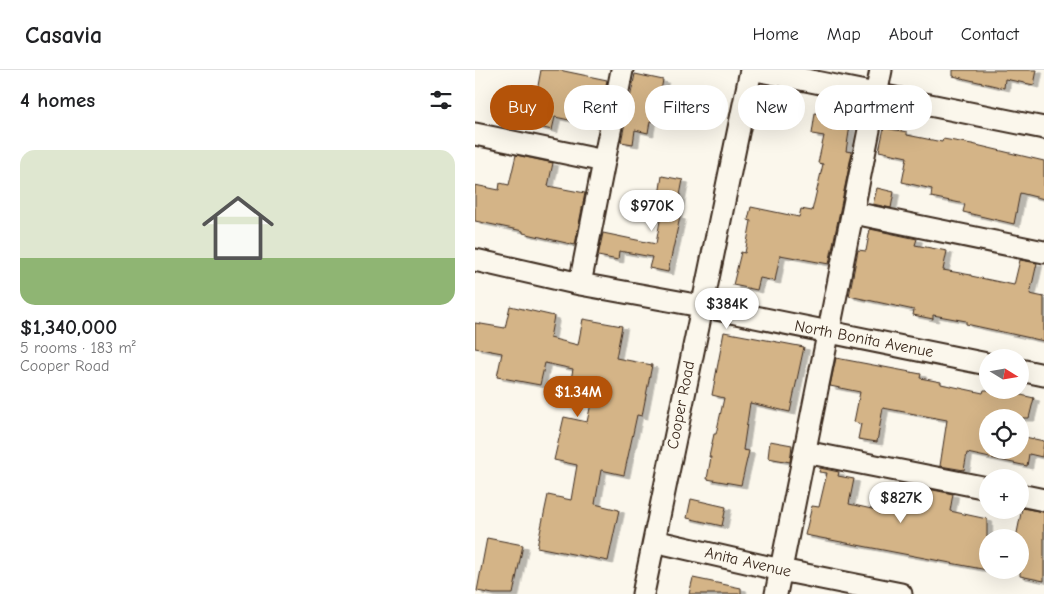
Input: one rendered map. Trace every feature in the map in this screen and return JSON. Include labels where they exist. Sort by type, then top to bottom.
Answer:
[{"type":"street","points":[[581,284],[622,70]]},
{"type":"street","name":"Cooper Road","points":[[643,594],[751,70]]},
{"type":"street","points":[[756,70],[832,85]]},
{"type":"street","points":[[878,85],[881,70]]},
{"type":"street","points":[[932,105],[1044,128]]},
{"type":"street","points":[[776,594],[870,130]]},
{"type":"street","points":[[475,134],[604,161]]},
{"type":"street","points":[[854,213],[1044,252]]},
{"type":"street","name":"North Bonita Avenue","points":[[475,260],[581,284],[701,306],[979,362]]},
{"type":"street","points":[[1029,372],[1044,375]]},
{"type":"street","points":[[805,452],[979,486]]},
{"type":"street","points":[[1029,497],[1044,500]]},
{"type":"street","name":"Anita Avenue","points":[[654,541],[781,570],[901,594]]},
{"type":"building","points":[[541,70],[559,70],[607,80],[606,85],[564,85],[564,119],[555,117],[554,121],[554,85],[538,85]]},
{"type":"building","points":[[953,70],[1037,70],[1034,85],[1005,79],[1004,88],[953,76]]},
{"type":"building","points":[[635,74],[663,80],[662,85],[645,85],[645,130],[648,130],[648,133],[635,130],[635,85],[633,85]]},
{"type":"building","points":[[815,113],[815,130],[849,130],[846,151],[852,152],[829,264],[780,255],[775,281],[760,278],[757,290],[733,285],[741,252],[745,253],[751,221],[748,220],[751,207],[799,217],[801,209],[812,211],[823,164],[818,163],[824,136],[812,134]]},
{"type":"building","points":[[623,130],[635,130],[633,144],[621,142]]},
{"type":"building","points":[[884,130],[896,130],[907,132],[907,135],[942,142],[943,139],[972,144],[1044,161],[1044,199],[1020,193],[1014,224],[963,212],[965,204],[931,197],[932,189],[902,182],[907,157],[879,151]]},
{"type":"building","points":[[516,155],[553,163],[548,186],[585,193],[575,245],[475,221],[475,185],[499,190],[500,183],[509,185]]},
{"type":"building","points":[[662,176],[683,180],[676,216],[680,217],[668,272],[649,268],[652,257],[619,251],[618,260],[598,256],[603,233],[656,244],[663,203],[658,202]]},
{"type":"building","points":[[877,188],[894,192],[891,208],[873,204]]},
{"type":"building","points":[[870,229],[917,239],[915,245],[947,251],[943,270],[1014,285],[1020,260],[1037,263],[1030,294],[1044,297],[1044,341],[966,324],[966,321],[933,315],[933,319],[913,315],[914,310],[849,296],[858,250],[866,251]]},
{"type":"building","points":[[510,306],[554,316],[550,338],[578,345],[583,319],[622,326],[616,358],[652,365],[642,416],[637,415],[624,475],[601,470],[595,504],[619,510],[608,561],[537,547],[548,495],[571,500],[577,465],[554,460],[564,417],[587,422],[593,394],[569,390],[573,369],[545,363],[540,385],[497,377],[502,353],[475,348],[475,323],[505,328]]},
{"type":"building","points":[[724,332],[804,347],[790,412],[750,403],[743,450],[749,451],[741,485],[707,479],[711,457],[709,457],[724,398],[712,395]]},
{"type":"building","points":[[836,358],[921,374],[920,378],[979,392],[979,399],[1034,398],[1029,418],[1029,409],[979,409],[979,456],[967,453],[964,470],[940,466],[947,420],[883,408],[877,442],[858,439],[861,424],[854,422],[860,392],[830,386]]},
{"type":"building","points":[[1029,438],[1044,441],[1042,457],[1029,454]]},
{"type":"building","points":[[770,441],[792,445],[790,462],[768,458]]},
{"type":"building","points":[[995,459],[1028,459],[1027,466]]},
{"type":"building","points":[[820,468],[839,472],[838,476],[854,479],[849,504],[881,511],[885,489],[901,492],[903,484],[953,494],[950,511],[979,517],[979,519],[987,519],[987,529],[979,529],[979,568],[805,535],[812,506],[819,507],[827,473],[819,472]]},
{"type":"building","points":[[691,499],[726,507],[722,526],[687,518]]},
{"type":"building","points":[[1029,509],[1044,512],[1044,581],[1029,578],[1029,529],[1018,529],[1020,519],[1029,519]]},
{"type":"building","points":[[487,538],[523,545],[513,594],[493,594],[477,591]]},
{"type":"building","points":[[693,578],[741,588],[741,594],[689,594]]}]
